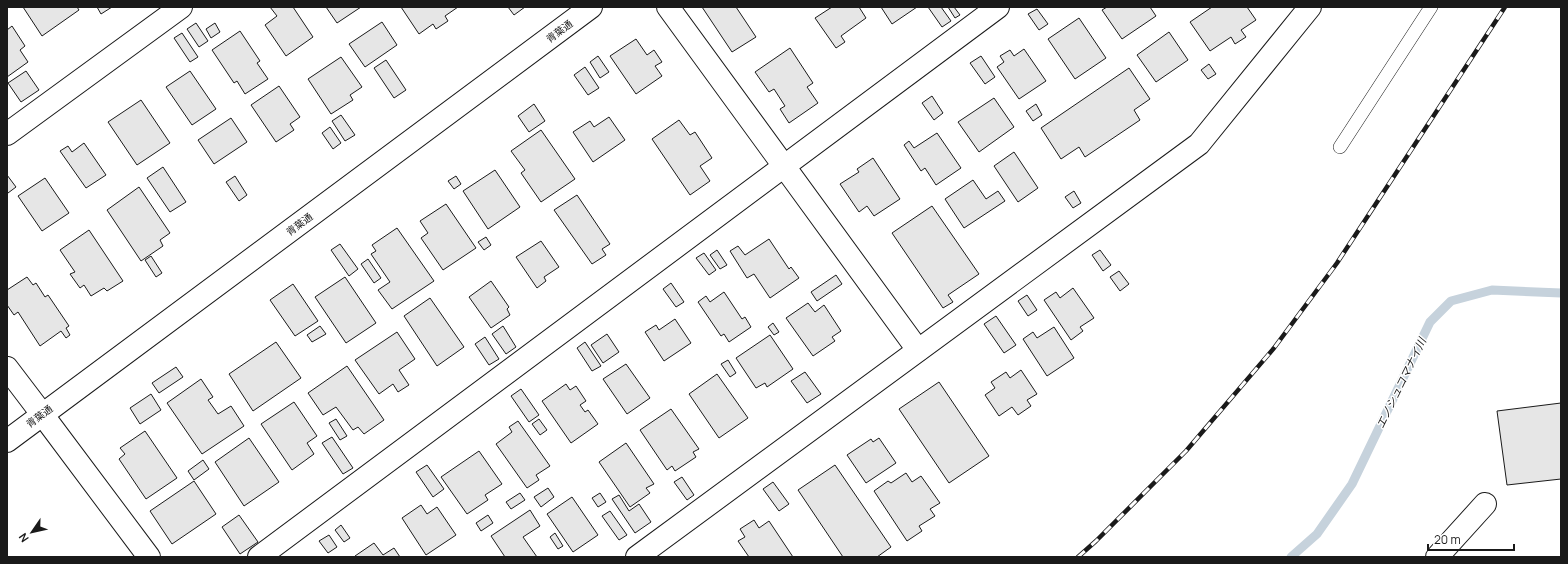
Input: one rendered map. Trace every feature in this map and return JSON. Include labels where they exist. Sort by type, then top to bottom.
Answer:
[{"type":"street","points":[[7,134],[181,7]]},
{"type":"street","name":"青葉通","points":[[7,441],[591,7]]},
{"type":"street","points":[[668,7],[918,350]]},
{"type":"street","points":[[259,557],[784,168],[998,7]]},
{"type":"street","points":[[637,557],[1199,144],[1310,7]]},
{"type":"street","points":[[7,368],[149,557]]},
{"type":"street","points":[[1437,557],[1485,504]]},
{"type":"lane","points":[[1340,147],[1431,7]]},
{"type":"building","points":[[23,7],[77,7],[79,10],[42,36]]},
{"type":"building","points":[[97,7],[112,7],[101,14]]},
{"type":"building","points":[[270,7],[293,7],[313,37],[286,56],[265,25],[277,16]]},
{"type":"building","points":[[326,7],[361,7],[337,23]]},
{"type":"building","points":[[401,7],[458,7],[445,16],[448,21],[436,29],[433,24],[419,34]]},
{"type":"building","points":[[508,7],[525,7],[514,15]]},
{"type":"building","points":[[702,7],[736,7],[756,37],[732,52]]},
{"type":"building","points":[[832,7],[859,7],[866,18],[841,36],[845,42],[836,48],[815,18]]},
{"type":"building","points":[[881,7],[917,7],[892,24]]},
{"type":"building","points":[[928,7],[941,7],[951,21],[942,27]]},
{"type":"building","points":[[948,7],[954,7],[960,15],[955,18]]},
{"type":"building","points":[[1107,7],[1150,7],[1156,16],[1122,39],[1102,10]]},
{"type":"building","points":[[1212,7],[1247,7],[1256,20],[1241,30],[1246,37],[1235,44],[1231,37],[1210,51],[1190,22]]},
{"type":"building","points":[[1037,9],[1048,24],[1039,30],[1028,14]]},
{"type":"building","points":[[1079,18],[1106,58],[1075,79],[1048,39]]},
{"type":"building","points":[[382,22],[397,45],[365,67],[349,44]]},
{"type":"building","points":[[196,23],[208,41],[199,47],[187,29]]},
{"type":"building","points":[[215,23],[220,32],[211,38],[206,29]]},
{"type":"building","points":[[12,26],[25,46],[20,50],[28,62],[7,77],[7,30]]},
{"type":"building","points":[[240,31],[260,61],[257,63],[268,79],[245,94],[237,81],[234,83],[212,50]]},
{"type":"building","points":[[1169,32],[1188,60],[1156,82],[1137,55]]},
{"type":"building","points":[[182,33],[198,57],[190,62],[174,38]]},
{"type":"building","points":[[636,39],[647,55],[654,50],[662,62],[655,66],[662,76],[636,94],[610,56]]},
{"type":"building","points":[[790,48],[813,83],[807,87],[818,103],[789,123],[780,109],[785,106],[774,89],[769,92],[755,72]]},
{"type":"building","points":[[1024,49],[1046,81],[1019,99],[997,67],[1004,62],[1000,56],[1010,50],[1014,56]]},
{"type":"building","points":[[598,56],[609,72],[600,78],[590,62]]},
{"type":"building","points":[[981,56],[995,77],[985,84],[970,63]]},
{"type":"building","points":[[341,57],[362,87],[350,95],[353,100],[331,114],[308,79]]},
{"type":"building","points":[[386,60],[406,90],[394,98],[374,68]]},
{"type":"building","points":[[1209,64],[1216,74],[1208,79],[1201,70]]},
{"type":"building","points":[[585,67],[599,88],[588,95],[574,75]]},
{"type":"building","points":[[1129,68],[1150,99],[1134,110],[1140,120],[1085,157],[1079,147],[1061,159],[1041,128]]},
{"type":"building","points":[[26,71],[39,90],[21,102],[8,83]]},
{"type":"building","points":[[190,71],[216,109],[192,125],[166,87]]},
{"type":"building","points":[[279,86],[300,117],[290,124],[294,130],[276,142],[251,105]]},
{"type":"building","points":[[932,96],[943,113],[934,120],[922,103]]},
{"type":"building","points":[[994,98],[1014,127],[979,152],[958,122]]},
{"type":"building","points":[[141,100],[170,143],[137,165],[108,122]]},
{"type":"building","points":[[534,104],[545,121],[529,132],[518,116]]},
{"type":"building","points":[[1036,104],[1042,115],[1033,121],[1026,111]]},
{"type":"building","points":[[341,115],[355,135],[345,141],[332,121]]},
{"type":"building","points":[[609,117],[625,140],[593,162],[573,132],[590,121],[594,127]]},
{"type":"building","points":[[231,118],[247,142],[214,164],[198,140]]},
{"type":"building","points":[[679,120],[690,135],[695,132],[712,158],[700,166],[710,181],[690,195],[652,139]]},
{"type":"building","points":[[330,127],[341,143],[333,149],[322,133]]},
{"type":"building","points":[[541,130],[575,179],[541,202],[521,173],[525,170],[511,151]]},
{"type":"building","points":[[937,133],[961,168],[936,185],[925,168],[921,171],[904,145],[909,141],[914,148]]},
{"type":"building","points":[[84,143],[106,175],[86,188],[60,151],[68,146],[72,152]]},
{"type":"building","points":[[1014,152],[1038,188],[1018,202],[994,166]]},
{"type":"building","points":[[873,158],[900,199],[874,216],[867,206],[859,212],[840,184],[859,172],[857,169]]},
{"type":"building","points":[[163,167],[186,202],[170,212],[147,178]]},
{"type":"building","points":[[495,170],[520,207],[488,229],[463,191]]},
{"type":"building","points":[[7,175],[16,187],[8,193],[7,192]]},
{"type":"building","points":[[235,176],[247,195],[239,201],[226,182]]},
{"type":"building","points":[[456,176],[461,184],[454,189],[448,181]]},
{"type":"building","points":[[45,178],[69,213],[42,231],[18,196]]},
{"type":"building","points":[[973,180],[986,199],[998,191],[1005,201],[964,228],[945,199]]},
{"type":"building","points":[[139,187],[170,233],[160,240],[163,246],[141,261],[107,210]]},
{"type":"building","points":[[1074,191],[1081,203],[1073,208],[1065,197]]},
{"type":"building","points":[[577,195],[610,244],[602,249],[606,255],[592,264],[554,210]]},
{"type":"building","points":[[446,204],[476,248],[443,270],[421,238],[428,233],[420,221]]},
{"type":"building","points":[[932,206],[979,274],[948,295],[953,302],[943,308],[892,233]]},
{"type":"building","points":[[397,228],[434,281],[392,309],[378,290],[390,282],[371,254],[376,251],[372,245]]},
{"type":"building","points":[[89,230],[123,281],[107,291],[104,288],[91,296],[84,285],[80,288],[70,274],[75,272],[60,250]]},
{"type":"building","points":[[486,237],[491,245],[484,250],[478,242]]},
{"type":"building","points":[[769,239],[789,269],[791,267],[799,278],[770,298],[754,274],[747,278],[730,251],[738,246],[745,255]]},
{"type":"building","points":[[541,241],[559,267],[544,277],[546,281],[537,288],[516,257]]},
{"type":"building","points":[[340,244],[358,269],[349,276],[331,250]]},
{"type":"building","points":[[717,250],[727,265],[720,269],[710,255]]},
{"type":"building","points":[[1100,250],[1111,265],[1103,271],[1092,255]]},
{"type":"building","points":[[704,253],[716,270],[709,275],[696,258]]},
{"type":"building","points":[[151,256],[162,273],[156,277],[145,260]]},
{"type":"building","points":[[368,259],[381,278],[374,283],[361,264]]},
{"type":"building","points":[[1119,271],[1129,284],[1120,291],[1110,277]]},
{"type":"building","points":[[836,275],[842,284],[817,301],[811,292]]},
{"type":"building","points":[[27,277],[33,285],[36,283],[45,297],[48,295],[69,326],[66,328],[70,335],[66,338],[61,331],[40,346],[18,312],[14,315],[7,305],[7,290]]},
{"type":"building","points":[[345,277],[376,323],[346,343],[315,297]]},
{"type":"building","points":[[491,281],[509,307],[507,309],[510,315],[491,328],[469,297]]},
{"type":"building","points":[[671,283],[684,302],[676,307],[663,289]]},
{"type":"building","points":[[293,284],[318,321],[295,336],[270,300]]},
{"type":"building","points":[[1073,288],[1094,318],[1080,327],[1083,331],[1071,340],[1044,300],[1056,292],[1060,298]]},
{"type":"building","points":[[724,292],[742,319],[745,317],[751,327],[729,342],[724,334],[721,336],[698,302],[706,296],[710,302]]},
{"type":"building","points":[[1027,295],[1037,310],[1028,316],[1018,301]]},
{"type":"building","points":[[430,298],[464,347],[437,366],[404,316]]},
{"type":"building","points":[[808,303],[815,312],[824,305],[841,331],[832,337],[835,341],[813,356],[786,318]]},
{"type":"building","points":[[996,316],[1016,345],[1004,353],[984,324]]},
{"type":"building","points":[[675,319],[691,343],[664,361],[645,332],[656,325],[659,330]]},
{"type":"building","points":[[773,323],[779,332],[774,335],[768,327]]},
{"type":"building","points":[[320,326],[326,334],[312,342],[307,335]]},
{"type":"building","points":[[503,326],[516,347],[506,354],[492,334]]},
{"type":"building","points":[[1054,327],[1074,358],[1047,376],[1023,339],[1033,332],[1037,338]]},
{"type":"building","points":[[397,332],[415,359],[399,370],[409,385],[398,392],[393,384],[379,394],[355,360]]},
{"type":"building","points":[[607,334],[619,352],[603,363],[591,345]]},
{"type":"building","points":[[770,335],[793,369],[767,387],[765,383],[756,388],[736,358]]},
{"type":"building","points":[[485,337],[499,359],[489,365],[475,344]]},
{"type":"building","points":[[276,342],[301,378],[253,411],[229,374]]},
{"type":"building","points":[[585,342],[601,366],[592,371],[577,348]]},
{"type":"building","points":[[728,360],[736,373],[730,377],[721,364]]},
{"type":"building","points":[[626,364],[650,398],[627,414],[603,379]]},
{"type":"building","points":[[347,366],[384,420],[364,434],[358,427],[353,430],[336,407],[323,415],[308,393]]},
{"type":"building","points":[[176,367],[183,377],[159,393],[152,383]]},
{"type":"building","points":[[1021,370],[1037,394],[1027,400],[1031,406],[1018,415],[1012,407],[999,416],[985,395],[995,388],[991,382],[1006,372],[1010,378]]},
{"type":"building","points":[[805,372],[821,394],[807,403],[791,381]]},
{"type":"building","points":[[717,374],[748,418],[719,438],[689,394]]},
{"type":"building","points":[[201,379],[213,397],[208,400],[218,414],[231,406],[244,426],[202,454],[167,403]]},
{"type":"building","points":[[939,382],[989,456],[949,483],[899,409]]},
{"type":"building","points":[[566,384],[570,390],[576,386],[586,401],[580,405],[585,412],[588,410],[598,424],[571,443],[542,401]]},
{"type":"building","points":[[521,389],[539,415],[529,422],[511,396]]},
{"type":"building","points":[[151,394],[161,410],[140,424],[130,408]]},
{"type":"building","points":[[294,402],[317,436],[307,443],[314,454],[292,470],[261,424]]},
{"type":"building","points":[[1561,403],[1561,479],[1507,485],[1497,411]]},
{"type":"building","points":[[671,409],[699,449],[693,452],[696,457],[675,471],[672,466],[667,470],[640,430]]},
{"type":"building","points":[[336,419],[347,436],[340,440],[329,423]]},
{"type":"building","points":[[539,419],[547,430],[540,435],[532,424]]},
{"type":"building","points":[[518,421],[550,466],[536,475],[539,480],[527,488],[496,444],[512,432],[509,427]]},
{"type":"building","points":[[145,431],[177,478],[146,499],[119,459],[125,454],[120,448]]},
{"type":"building","points":[[332,437],[353,468],[343,474],[322,443]]},
{"type":"building","points":[[249,438],[279,482],[244,506],[215,462]]},
{"type":"building","points":[[879,438],[896,463],[866,483],[847,455],[871,439],[873,442]]},
{"type":"building","points":[[626,443],[654,484],[646,488],[650,493],[630,507],[599,462]]},
{"type":"building","points":[[479,451],[502,484],[485,495],[488,500],[467,514],[441,477]]},
{"type":"building","points":[[203,460],[209,469],[194,480],[188,471]]},
{"type":"building","points":[[427,465],[444,489],[433,497],[416,472]]},
{"type":"building","points":[[835,465],[891,547],[877,557],[843,557],[798,490]]},
{"type":"building","points":[[906,473],[912,482],[921,476],[940,503],[930,509],[935,516],[919,526],[922,531],[907,541],[874,491],[888,481],[891,483]]},
{"type":"building","points":[[682,477],[694,495],[687,500],[674,482]]},
{"type":"building","points":[[194,481],[216,514],[172,544],[150,511]]},
{"type":"building","points":[[773,482],[789,504],[779,511],[763,489]]},
{"type":"building","points":[[548,488],[554,497],[541,507],[534,497]]},
{"type":"building","points":[[520,493],[525,500],[511,509],[506,502]]},
{"type":"building","points":[[600,493],[606,502],[598,507],[592,498]]},
{"type":"building","points":[[619,495],[629,511],[639,504],[651,522],[635,533],[612,499]]},
{"type":"building","points":[[572,497],[598,535],[573,552],[547,514]]},
{"type":"building","points":[[421,505],[427,514],[437,507],[456,535],[426,555],[402,518]]},
{"type":"building","points":[[530,510],[540,526],[523,537],[537,557],[505,557],[491,536]]},
{"type":"building","points":[[610,511],[627,535],[619,540],[602,516]]},
{"type":"building","points":[[239,515],[258,542],[240,554],[222,527]]},
{"type":"building","points":[[488,515],[493,523],[481,531],[476,523]]},
{"type":"building","points":[[754,520],[759,528],[769,521],[793,557],[749,557],[738,541],[745,537],[740,529]]},
{"type":"building","points":[[341,525],[350,538],[344,542],[335,530]]},
{"type":"building","points":[[555,533],[563,546],[558,549],[550,537]]},
{"type":"building","points":[[329,535],[337,547],[328,553],[319,541]]},
{"type":"building","points":[[374,543],[383,555],[394,548],[400,557],[355,556]]},
{"type":"waterway","name":"エノシュコマナイ川","points":[[1291,557],[1317,534],[1352,484],[1430,322],[1451,301],[1492,290],[1561,293]]},
{"type":"railway","points":[[1078,557],[1186,451],[1274,348],[1337,263],[1505,7]]}]
